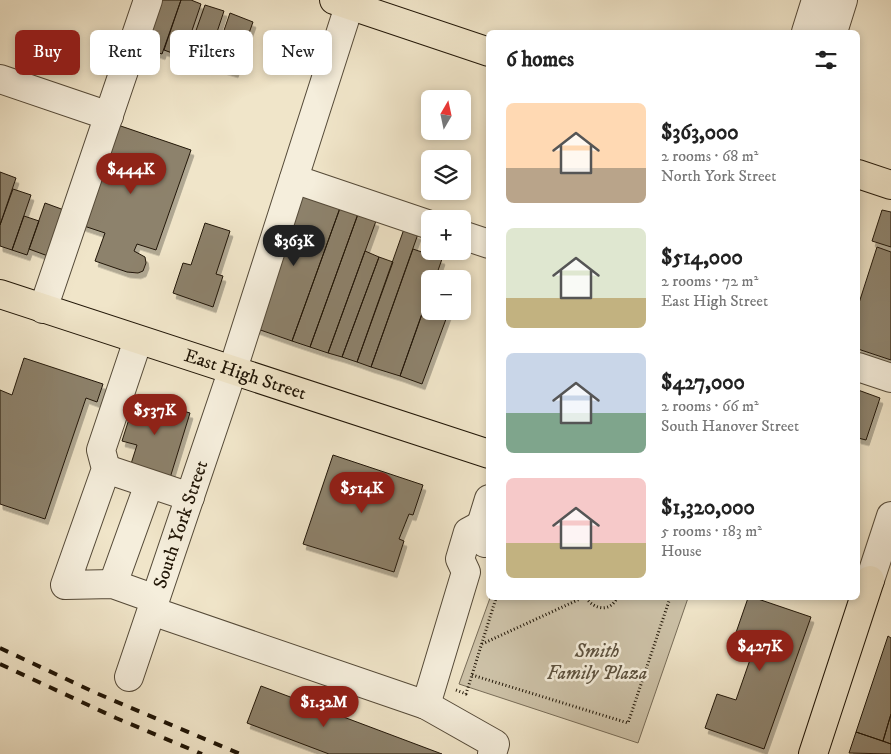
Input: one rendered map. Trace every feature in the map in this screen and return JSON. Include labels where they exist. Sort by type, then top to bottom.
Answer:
[{"type":"main road","points":[[345,2],[486,51]]},
{"type":"main road","points":[[860,178],[891,185]]},
{"type":"main road","name":"East High Street","points":[[0,294],[232,372],[486,453]]},
{"type":"main road","points":[[813,754],[873,581]]},
{"type":"street","points":[[42,309],[148,0]]},
{"type":"street","points":[[807,30],[816,0]]},
{"type":"street","points":[[834,30],[844,0]]},
{"type":"street","name":"South York Street","points":[[129,677],[232,372],[294,179],[345,2]]},
{"type":"street","points":[[0,79],[109,116]]},
{"type":"street","points":[[294,179],[421,221]]},
{"type":"street","points":[[471,238],[486,243]]},
{"type":"street","points":[[138,340],[101,450],[106,470],[65,585],[114,584],[154,605],[426,705],[495,744],[492,754]]},
{"type":"street","points":[[860,368],[891,378]]},
{"type":"street","points":[[106,470],[190,497]]},
{"type":"street","points":[[114,584],[149,484]]},
{"type":"street","points":[[426,705],[466,572],[460,559],[468,532],[482,525],[486,510]]},
{"type":"street","points":[[873,581],[891,516]]},
{"type":"path","points":[[466,694],[495,600]]},
{"type":"path","points":[[482,644],[578,600]]},
{"type":"path","points":[[588,600],[600,608],[610,606],[615,600]]},
{"type":"path","points":[[472,675],[628,724],[669,600]]},
{"type":"green space","name":"Smith Family Plaza","points":[[489,600],[687,600],[638,743],[459,684]]},
{"type":"building","points":[[158,0],[181,0],[162,54],[160,53],[160,30],[148,30]]},
{"type":"building","points":[[181,0],[191,0],[201,4],[192,30],[171,30]]},
{"type":"building","points":[[205,5],[224,11],[218,30],[196,30]]},
{"type":"building","points":[[230,13],[253,22],[250,30],[224,30]]},
{"type":"building","points":[[170,32],[170,52],[164,50]]},
{"type":"building","points":[[109,122],[191,150],[156,250],[137,244],[134,251],[145,257],[146,263],[143,271],[138,273],[127,272],[95,261],[105,233],[75,223]]},
{"type":"building","points":[[0,172],[16,178],[0,225]]},
{"type":"building","points":[[13,189],[31,195],[12,250],[0,246],[0,225]]},
{"type":"building","points":[[297,193],[340,208],[292,341],[249,326]]},
{"type":"building","points":[[45,203],[64,210],[48,256],[29,249]]},
{"type":"building","points":[[340,208],[358,214],[310,347],[292,341]]},
{"type":"building","points":[[882,210],[891,212],[891,247],[872,241]]},
{"type":"building","points":[[358,214],[376,221],[328,353],[310,347]]},
{"type":"building","points":[[24,216],[39,221],[27,255],[12,250]]},
{"type":"building","points":[[205,223],[230,231],[216,274],[223,276],[213,307],[173,293],[183,263],[191,265]]},
{"type":"building","points":[[404,229],[418,234],[371,367],[357,362]]},
{"type":"building","points":[[877,247],[891,252],[891,360],[860,350],[860,300]]},
{"type":"building","points":[[413,249],[421,252],[421,260],[442,260],[438,270],[421,270],[421,317],[400,376],[371,367]]},
{"type":"building","points":[[365,251],[379,257],[342,357],[328,353]]},
{"type":"building","points":[[379,257],[393,262],[357,362],[342,357]]},
{"type":"building","points":[[421,316],[421,320],[446,320],[422,384],[400,376]]},
{"type":"building","points":[[24,358],[103,384],[97,402],[86,398],[45,519],[0,504],[0,390],[12,395]]},
{"type":"building","points":[[860,391],[880,398],[866,440],[860,438]]},
{"type":"building","points":[[136,397],[190,413],[170,478],[130,467],[137,445],[122,441]]},
{"type":"building","points":[[333,455],[423,485],[413,515],[409,514],[399,539],[404,541],[394,572],[303,544]]},
{"type":"building","points":[[747,600],[761,600],[811,617],[764,749],[705,728],[717,694],[736,700],[752,654],[731,647]]},
{"type":"building","points":[[888,636],[891,638],[891,714],[883,741],[856,732]]},
{"type":"building","points":[[261,686],[442,754],[329,754],[247,723]]},
{"type":"building","points":[[891,714],[891,744],[883,741]]},
{"type":"building","points":[[856,732],[891,744],[891,754],[849,753]]},
{"type":"railway","points":[[0,648],[96,693],[240,754]]},
{"type":"railway","points":[[0,664],[116,718],[202,754]]}]
